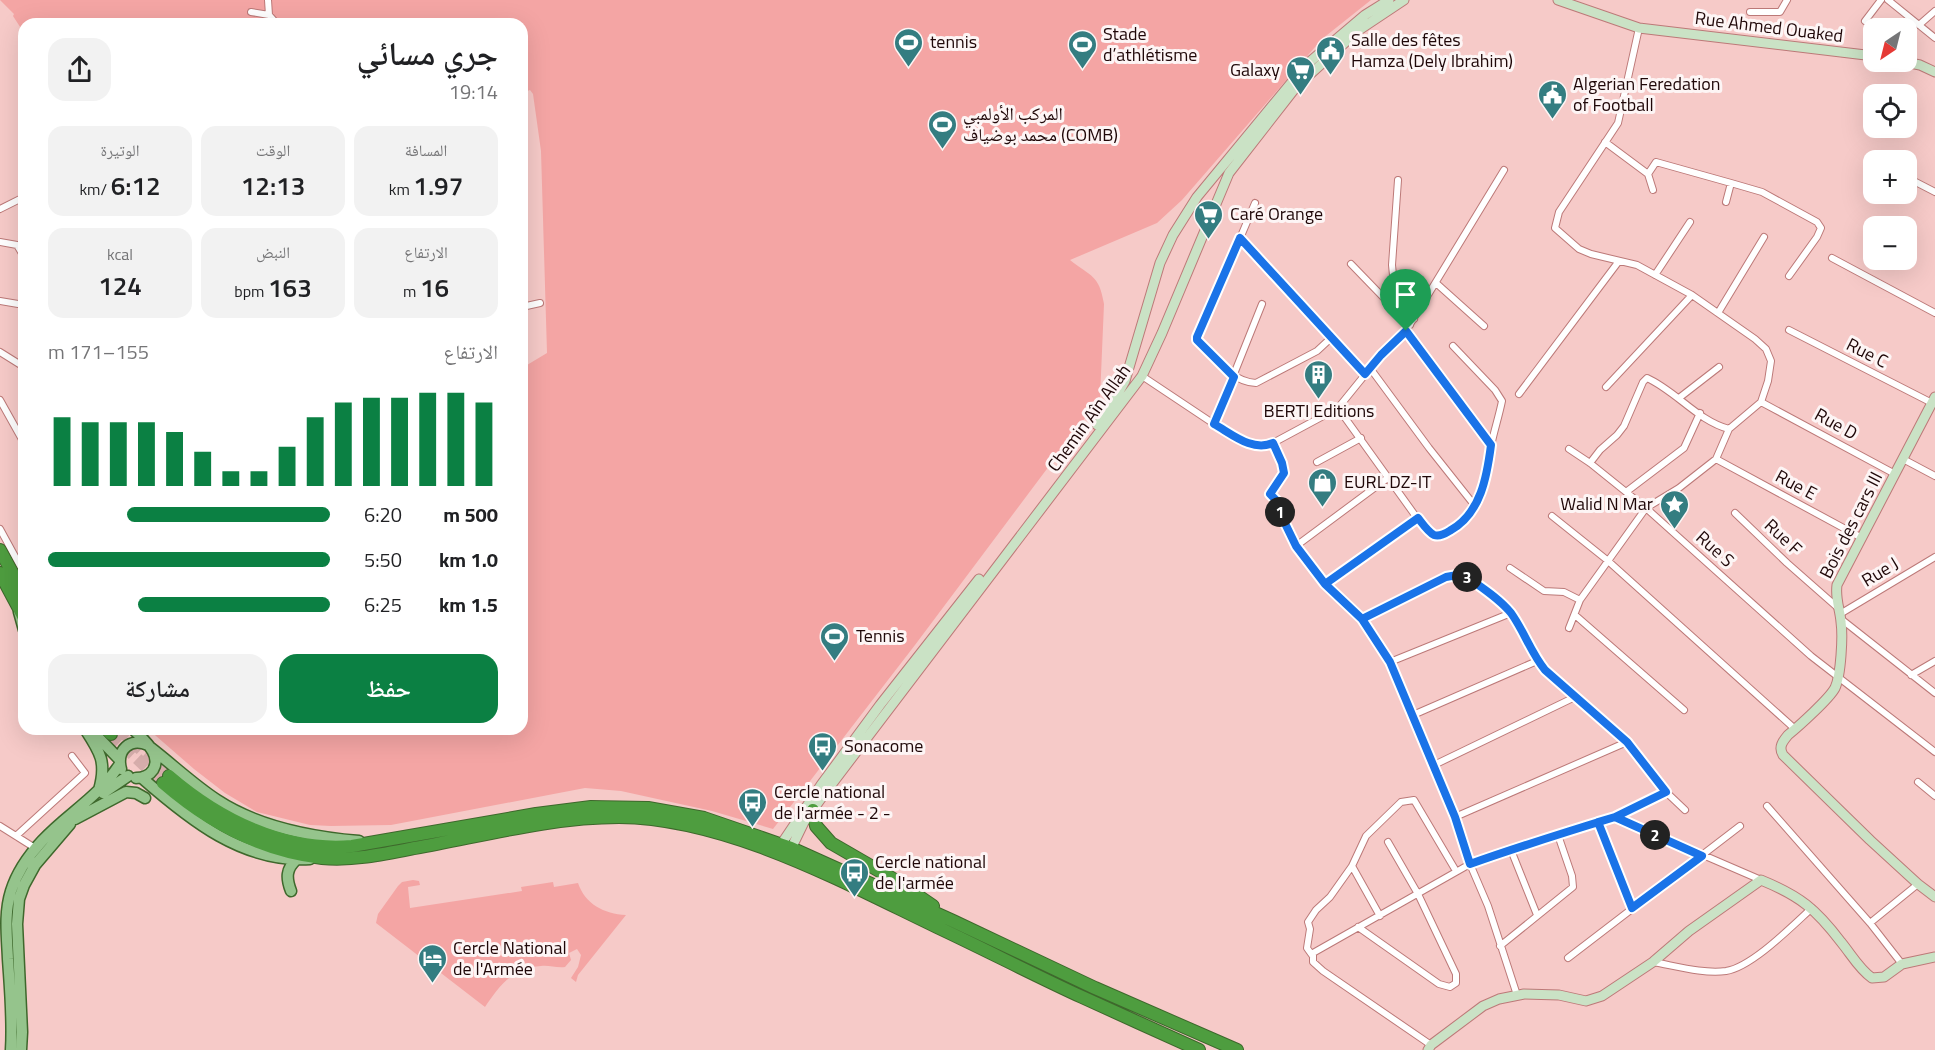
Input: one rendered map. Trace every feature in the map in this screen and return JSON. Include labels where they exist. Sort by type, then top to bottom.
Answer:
[{"type":"highway","points":[[0,550],[18,583]]},
{"type":"highway","points":[[0,573],[18,607]]},
{"type":"highway","points":[[1199,1050],[1081,997],[831,877],[783,851],[697,828],[659,820],[607,818],[524,828],[381,855],[321,858],[271,847],[238,835],[200,813],[166,780],[225,816],[275,837],[327,846],[374,843],[536,814],[591,807],[648,808],[704,818],[953,921],[1095,988],[1237,1050]]},
{"type":"highway","points":[[813,810],[816,826],[831,843],[895,880],[953,921]]},
{"type":"main road","name":"Chemin Aîn Allah","points":[[783,851],[880,705],[1058,478],[1111,406],[1130,367],[1160,263],[1173,235],[1197,197],[1306,65],[1365,15],[1389,0]]},
{"type":"main road","name":"Chemin Aîn Allah","points":[[783,851],[1142,376],[1229,173],[1296,87],[1359,30],[1404,0]]},
{"type":"main road","name":"Rue Ahmed Ouaked","points":[[1558,0],[1640,28],[1863,55]]},
{"type":"main road","points":[[1917,65],[1935,72]]},
{"type":"main road","points":[[1197,197],[1215,204]]},
{"type":"main road","points":[[1130,367],[1142,376]]},
{"type":"main road","name":"Bois des cars III","points":[[1918,884],[1783,755],[1781,744],[1834,690],[1841,646],[1837,585],[1933,400]]},
{"type":"main road","points":[[91,735],[103,761],[103,774],[98,792]]},
{"type":"main road","points":[[11,1050],[12,1016],[6,914],[11,889],[16,878],[35,848],[50,832],[98,792],[119,761],[123,749],[132,743],[149,747],[156,760],[155,766],[142,778],[128,776],[119,761],[94,735]]},
{"type":"main road","points":[[138,735],[149,747],[208,794],[245,816],[331,839],[374,843]]},
{"type":"main road","points":[[21,1050],[17,924],[19,899],[24,885],[49,846],[103,793],[128,776]]},
{"type":"main road","points":[[142,778],[182,812],[226,840],[265,856],[296,860],[321,858]]},
{"type":"main road","points":[[75,819],[126,792],[136,793],[146,798]]},
{"type":"main road","points":[[291,891],[287,881],[288,871],[296,860]]},
{"type":"main road","points":[[1429,1047],[1483,1006],[1499,999],[1539,994],[1559,995],[1574,999],[1594,999],[1614,990],[1761,880],[1796,896],[1812,908],[1870,976],[1884,977],[1902,964],[1935,957]]},
{"type":"main road","points":[[1918,884],[1935,897]]},
{"type":"street","points":[[268,0],[269,15],[272,18]]},
{"type":"street","points":[[1750,12],[1780,12],[1787,0]]},
{"type":"street","points":[[1867,18],[1881,0]]},
{"type":"street","points":[[1888,0],[1935,38]]},
{"type":"street","points":[[1918,25],[1935,11]]},
{"type":"street","points":[[251,12],[269,15]]},
{"type":"street","points":[[1569,628],[1580,600],[1646,508],[1679,488],[1716,459],[1728,429],[1761,402],[1770,369],[1766,349],[1692,295],[1637,265],[1579,249],[1555,228],[1559,212],[1618,123],[1640,28]]},
{"type":"street","points":[[1605,142],[1648,174],[1653,190]]},
{"type":"street","points":[[1648,174],[1656,162],[1731,183],[1762,192],[1817,222],[1821,228],[1817,237],[1789,276]]},
{"type":"street","points":[[1142,376],[1214,424],[1251,445],[1264,446],[1273,443],[1338,408],[1370,368],[1410,325],[1504,170]]},
{"type":"street","points":[[1398,180],[1392,265],[1398,304],[1491,445]]},
{"type":"street","points":[[1726,202],[1731,183]]},
{"type":"street","points":[[1917,183],[1935,192]]},
{"type":"street","points":[[0,209],[18,200]]},
{"type":"street","points":[[1255,203],[1198,332],[1197,340],[1234,377],[1248,383],[1256,383],[1317,351],[1331,338]]},
{"type":"street","points":[[1655,275],[1690,222]]},
{"type":"street","points":[[1718,313],[1764,237]]},
{"type":"street","points":[[1240,238],[1365,374]]},
{"type":"street","points":[[0,242],[18,245]]},
{"type":"street","points":[[1832,258],[1935,313]]},
{"type":"street","points":[[1519,394],[1620,261]]},
{"type":"street","points":[[1351,264],[1410,325]]},
{"type":"street","points":[[1436,283],[1484,326]]},
{"type":"street","points":[[1606,387],[1692,295]]},
{"type":"street","points":[[0,302],[18,304]]},
{"type":"street","points":[[528,306],[540,303]]},
{"type":"street","points":[[1214,424],[1262,304]]},
{"type":"street","name":"Rue C","points":[[1789,330],[1933,400]]},
{"type":"street","points":[[1338,408],[1418,518],[1433,534],[1438,536],[1445,534],[1464,522],[1475,506],[1487,476],[1491,445],[1502,401],[1495,390],[1453,346]]},
{"type":"street","points":[[0,352],[18,363]]},
{"type":"street","points":[[1679,398],[1719,367]]},
{"type":"street","points":[[1370,368],[1475,506]]},
{"type":"street","points":[[1590,463],[1624,426],[1645,380],[1650,379],[1717,426],[1728,429]]},
{"type":"street","points":[[0,400],[18,432]]},
{"type":"street","name":"Rue D","points":[[1761,402],[1895,474]]},
{"type":"street","points":[[1626,492],[1684,448],[1700,413]]},
{"type":"street","points":[[1317,462],[1361,438]]},
{"type":"street","points":[[1273,443],[1284,473],[1270,494],[1276,500],[1296,546],[1325,584],[1362,619],[1390,662],[1455,817],[1470,864],[1488,906],[1517,995]]},
{"type":"street","name":"Rue S","points":[[1569,449],[1646,508],[1811,656],[1935,752]]},
{"type":"street","name":"Rue E","points":[[1716,459],[1862,538]]},
{"type":"street","points":[[1903,459],[1935,476]]},
{"type":"street","points":[[1296,546],[1389,477]]},
{"type":"street","name":"Rue F","points":[[1735,513],[1840,613],[1935,693]]},
{"type":"street","points":[[1552,516],[1607,560],[1795,729]]},
{"type":"street","points":[[1325,584],[1418,518]]},
{"type":"street","points":[[0,529],[18,562]]},
{"type":"street","name":"Rue J","points":[[1840,613],[1935,557]]},
{"type":"street","points":[[1510,568],[1544,591],[1563,592],[1580,600]]},
{"type":"street","points":[[1362,619],[1446,577],[1463,574],[1511,613],[1537,661],[1558,684],[1627,742],[1666,792],[1685,810]]},
{"type":"street","points":[[1390,662],[1511,613]]},
{"type":"street","points":[[1575,615],[1684,710]]},
{"type":"street","points":[[1413,715],[1537,661]]},
{"type":"street","points":[[1911,675],[1935,661]]},
{"type":"street","points":[[1432,766],[1575,697]]},
{"type":"street","points":[[1455,817],[1627,742]]},
{"type":"street","points":[[16,836],[85,773],[72,756]]},
{"type":"street","points":[[1918,782],[1935,796]]},
{"type":"street","points":[[1312,955],[1318,948],[1380,916],[1470,864],[1615,817],[1666,792]]},
{"type":"street","points":[[1429,1047],[1313,962],[1312,955],[1306,948],[1310,929],[1308,922],[1316,910],[1330,897],[1352,866],[1366,836],[1401,802],[1413,800],[1456,871]]},
{"type":"street","points":[[1767,806],[1870,923],[1902,964]]},
{"type":"street","points":[[1615,817],[1761,880]]},
{"type":"street","points":[[1598,822],[1632,908]]},
{"type":"street","points":[[0,826],[35,848]]},
{"type":"street","points":[[1568,958],[1740,826]]},
{"type":"street","points":[[1500,946],[1569,892],[1574,885],[1558,835]]},
{"type":"street","points":[[1358,927],[1439,984],[1447,987],[1454,986],[1457,980],[1456,974],[1418,894],[1388,842]]},
{"type":"street","points":[[1511,850],[1537,915]]},
{"type":"street","points":[[1352,866],[1380,916]]},
{"type":"street","points":[[1870,923],[1918,884]]},
{"type":"street","points":[[1653,962],[1709,971],[1726,971],[1736,968],[1764,950],[1812,908]]},
{"type":"shaded area","points":[[0,0],[1371,0],[1322,39],[1182,200],[1157,223],[1070,260],[1097,281],[1102,294],[1104,304],[1100,398],[915,645],[773,829],[712,811],[621,791],[585,788],[391,825],[310,825],[257,812],[225,793],[155,735],[528,735],[528,364],[547,353],[541,151],[533,94],[528,91],[528,18],[18,18],[18,24],[14,14]]},
{"type":"shaded area","points":[[419,881],[420,885],[408,887],[410,908],[522,891],[521,887],[553,882],[554,887],[578,883],[585,897],[596,906],[610,913],[626,915],[578,975],[576,982],[571,978],[578,967],[581,955],[577,949],[569,953],[571,960],[565,967],[531,967],[515,974],[501,985],[485,1007],[376,923],[378,914],[398,886],[402,882]]},
{"type":"tunnel","points":[[112,735],[163,783]]},
{"type":"tunnel","points":[[125,735],[169,776]]},
{"type":"place","name":"tennis","points":[[909,68]]},
{"type":"place","name":"Stade d’athlétisme","points":[[1082,70]]},
{"type":"place","name":"Salle des fêtes Hamza (Dely Ibrahim)","points":[[1330,76]]},
{"type":"place","name":"Galaxy","points":[[1301,96]]},
{"type":"place","name":"Algerian Feredation of Football","points":[[1552,120]]},
{"type":"place","name":"المركب الأولمبي محمد بوضياف (COMB)","points":[[942,150]]},
{"type":"place","name":"Caré Orange","points":[[1209,240]]},
{"type":"place","name":"BERTI Editions","points":[[1319,400]]},
{"type":"place","name":"EURL DZ-IT","points":[[1323,508]]},
{"type":"place","name":"Walid N Mar","points":[[1674,530]]},
{"type":"place","name":"Tennis","points":[[835,662]]},
{"type":"place","name":"Sonacome","points":[[823,772]]},
{"type":"place","name":"Cercle national de l'armée - 2 -","points":[[753,828]]},
{"type":"place","name":"Cercle national de l'armée","points":[[854,898]]},
{"type":"place","name":"Cercle National de l'Armée","points":[[432,984]]},
{"type":"route","points":[[1406,331],[1365,374],[1240,238],[1197,337],[1197,340],[1234,377],[1214,424],[1251,445],[1264,446],[1273,443],[1284,473],[1270,494],[1276,500],[1277,507],[1296,546],[1325,584],[1362,619],[1390,662],[1455,817],[1470,864],[1511,850],[1598,822],[1615,817],[1702,856],[1632,908],[1598,822],[1615,817],[1666,792],[1627,742],[1558,684],[1537,661],[1511,613],[1463,574],[1446,577],[1362,619],[1325,584],[1418,518],[1433,534],[1438,536],[1458,527],[1475,506],[1487,476],[1491,445],[1406,331]]}]
